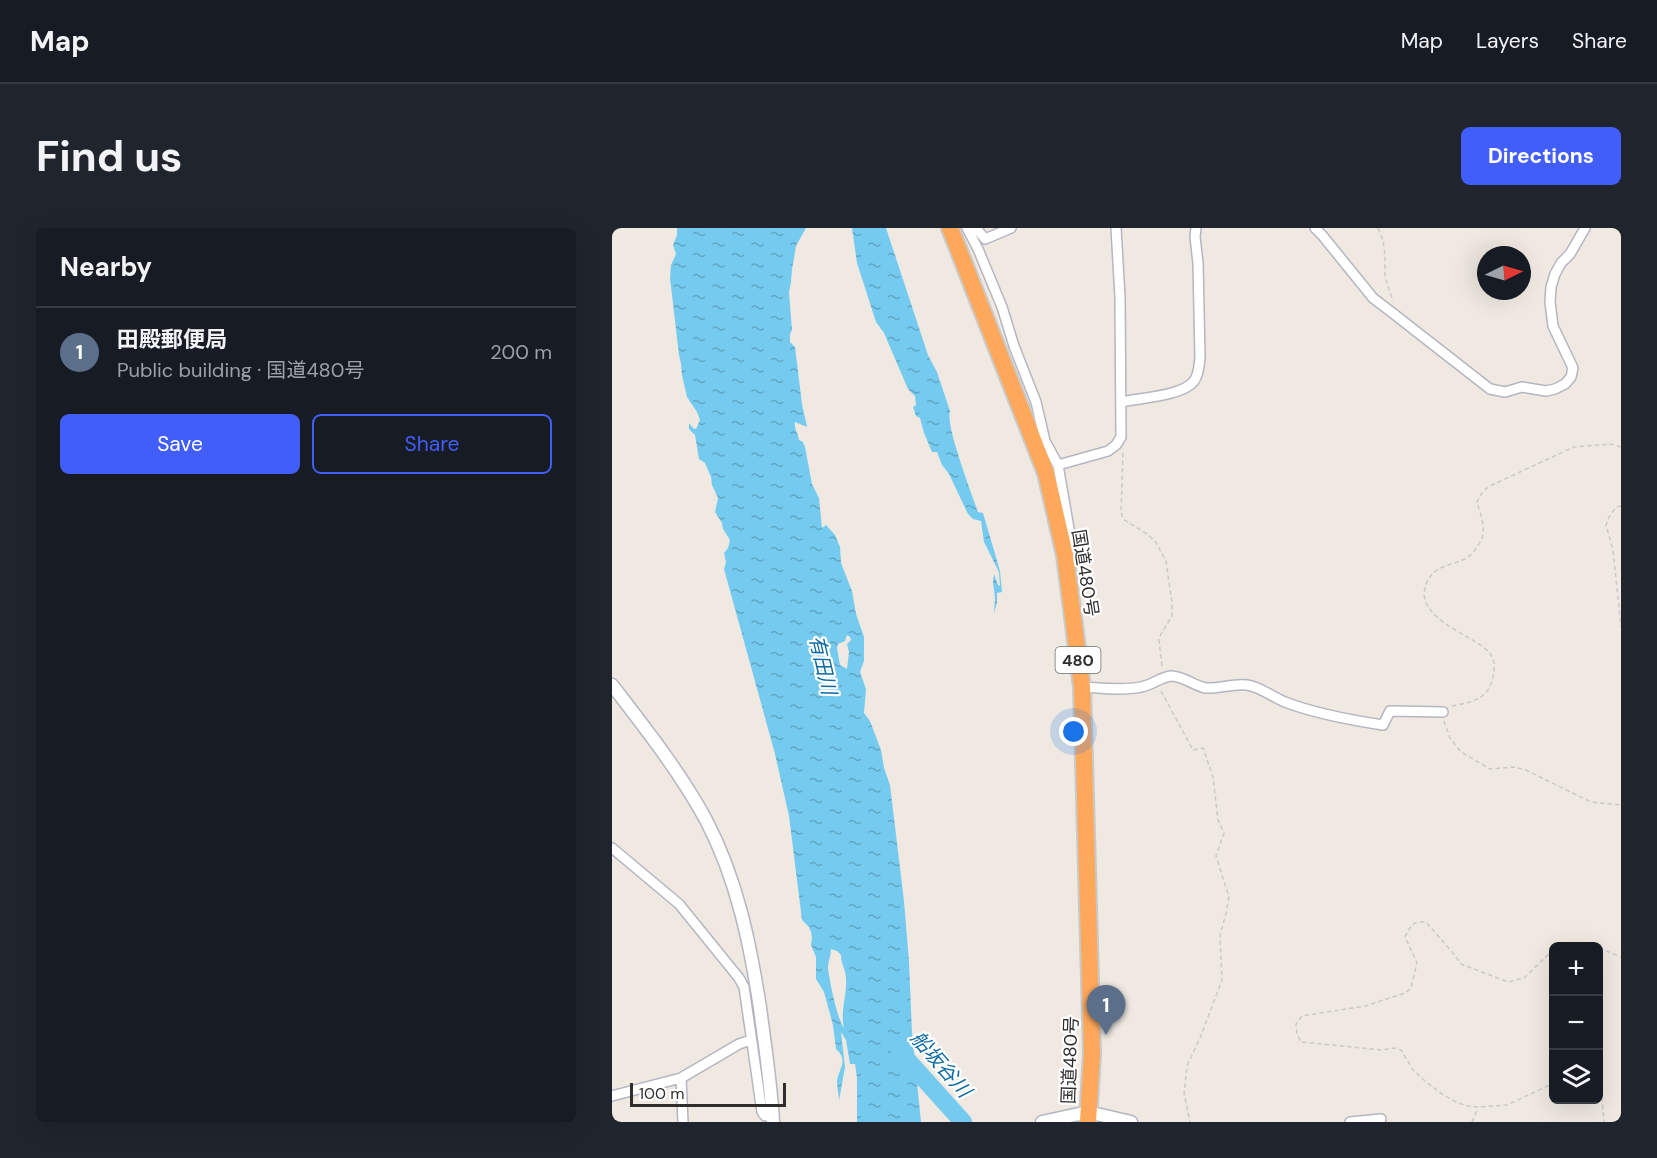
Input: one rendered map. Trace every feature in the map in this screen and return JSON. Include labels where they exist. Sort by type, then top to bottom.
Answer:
[{"type":"highway","name":"国道480号","points":[[950,228],[1039,440],[1065,555],[1082,687],[1092,1053],[1084,1116]]},
{"type":"street","points":[[967,228],[1002,308],[1036,402],[1039,440],[1058,465],[1072,546],[1065,555]]},
{"type":"street","points":[[976,228],[985,239],[1011,228]]},
{"type":"street","points":[[1058,465],[1108,451],[1121,437],[1120,297],[1116,228]]},
{"type":"street","points":[[1121,402],[1179,392],[1194,382],[1199,372],[1196,228]]},
{"type":"street","points":[[1315,228],[1373,298],[1490,389],[1505,392],[1522,387],[1546,392],[1565,384],[1571,377],[1573,368],[1553,326],[1551,287],[1555,273],[1570,254],[1585,228]]},
{"type":"street","points":[[1082,687],[1129,689],[1174,676],[1205,688],[1234,685],[1255,687],[1283,701],[1337,718],[1383,725],[1390,711],[1443,712]]},
{"type":"street","points":[[612,685],[680,776],[706,820],[722,854],[736,892],[752,957],[769,1072],[773,1119],[762,1112],[744,987],[739,978],[679,904],[612,848]]},
{"type":"street","points":[[612,1096],[681,1078],[739,1044],[751,1040]]},
{"type":"street","points":[[681,1078],[683,1122]]},
{"type":"street","points":[[1042,1122],[1084,1116],[1131,1122]]},
{"type":"street","points":[[1350,1122],[1381,1119]]},
{"type":"path","points":[[1378,228],[1383,240],[1385,277],[1400,319]]},
{"type":"path","points":[[1121,437],[1123,449],[1121,512],[1123,519],[1148,534],[1155,541],[1166,561],[1168,572],[1172,616],[1161,633],[1160,680],[1193,750],[1203,748],[1213,777],[1218,820],[1224,833],[1216,856],[1229,897],[1220,936],[1221,980],[1187,1066],[1184,1093],[1190,1122]]},
{"type":"path","points":[[1621,447],[1611,444],[1574,447],[1492,485],[1484,491],[1477,502],[1483,527],[1482,538],[1476,549],[1467,558],[1431,574],[1425,586],[1424,597],[1436,616],[1491,652],[1494,675],[1484,696],[1471,702],[1448,707],[1443,712],[1450,738],[1461,752],[1490,769],[1514,767],[1526,770],[1591,802],[1621,806]]},
{"type":"path","points":[[1621,506],[1616,507],[1606,525],[1613,550],[1621,627]]},
{"type":"path","points":[[1549,954],[1524,978],[1508,982],[1461,964],[1426,922],[1418,921],[1410,926],[1405,937],[1417,963],[1411,988],[1405,993],[1365,1006],[1302,1016],[1296,1024],[1301,1042],[1401,1050],[1413,1070],[1442,1094],[1458,1103],[1479,1107],[1507,1105],[1549,1085]]},
{"type":"path","points":[[1603,950],[1621,957]]},
{"type":"path","points":[[1602,1104],[1604,1122]]},
{"type":"path","points":[[1472,1122],[1479,1107]]},
{"type":"water","name":"有田川","points":[[677,228],[806,228],[796,246],[789,292],[792,330],[790,342],[795,347],[807,427],[795,422],[795,427],[799,440],[805,447],[812,484],[819,498],[822,528],[826,525],[835,535],[840,547],[841,563],[852,591],[856,614],[864,637],[864,661],[860,672],[866,689],[864,713],[870,721],[881,750],[890,785],[904,901],[912,1032],[921,1122],[857,1122],[855,1064],[850,1064],[846,1040],[841,1032],[845,1067],[839,1101],[837,1081],[843,1061],[836,1049],[833,1025],[824,992],[816,979],[816,957],[811,945],[811,932],[802,920],[789,816],[775,754],[724,569],[726,562],[724,553],[730,540],[715,512],[718,498],[705,463],[699,459],[695,435],[689,429],[689,423],[696,429],[700,420],[687,397],[679,355],[670,278],[671,265],[676,254],[673,245]],"holes":[[[847,635],[851,640],[847,644],[849,652],[847,669],[840,665],[837,648],[838,644],[845,641]],[[831,949],[841,955],[846,976],[844,1028],[829,973]]]},
{"type":"water","points":[[852,228],[886,228],[928,355],[937,372],[950,411],[951,430],[960,460],[978,512],[983,513],[1000,571],[1002,592],[997,593],[994,614],[993,582],[994,574],[1000,586],[999,572],[984,542],[981,521],[973,519],[968,514],[937,452],[932,452],[920,418],[916,416],[913,407],[916,405],[915,396],[908,389],[884,333],[876,322],[857,263]]},
{"type":"waterway","name":"船坂谷川","points":[[900,1052],[963,1122]]},
{"type":"place","name":"田殿郵便局","points":[[1106,1035]]}]
